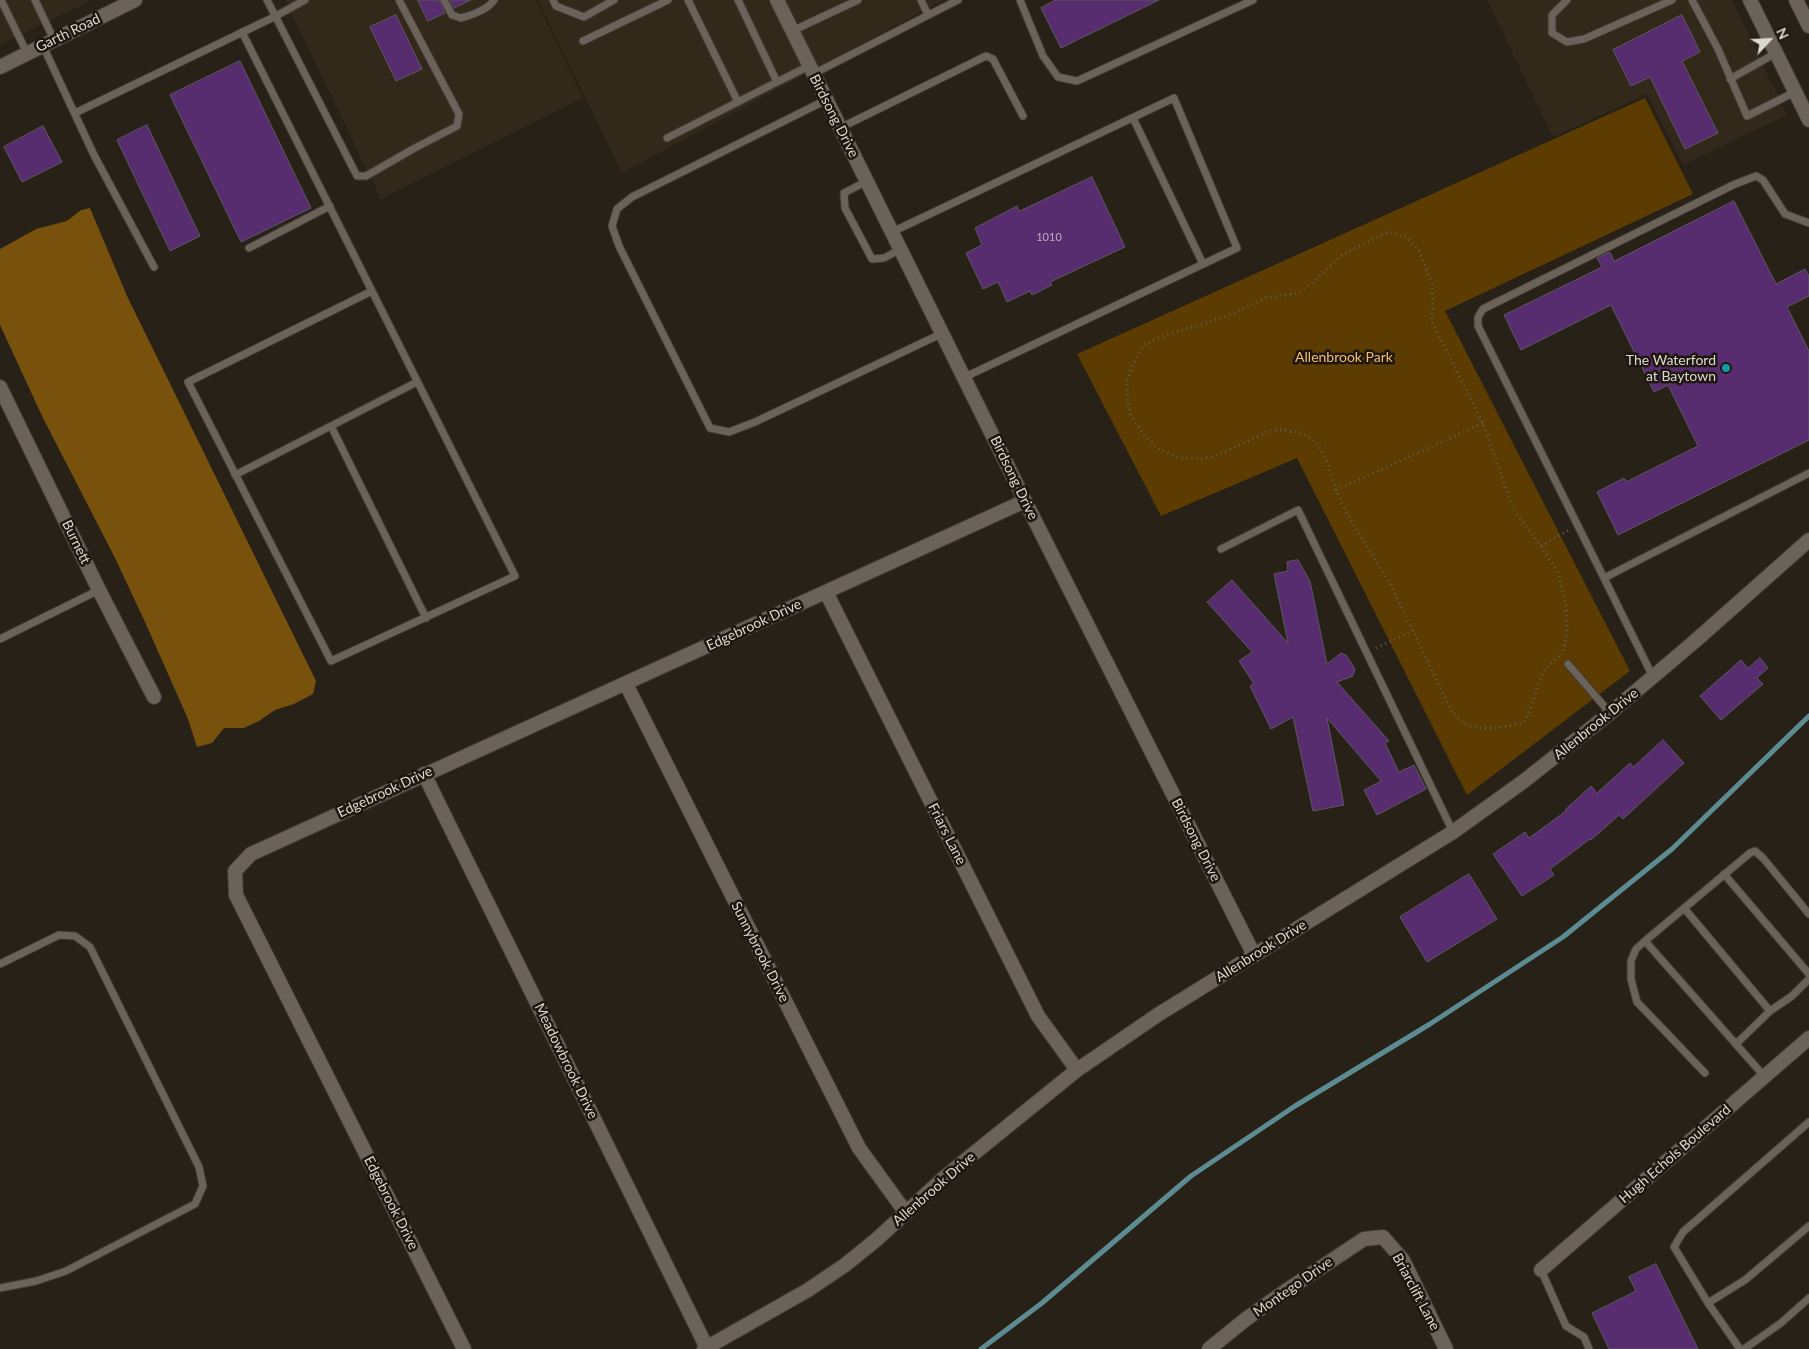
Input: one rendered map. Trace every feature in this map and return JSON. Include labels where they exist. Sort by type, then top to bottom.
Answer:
[{"type":"street","name":"Garth Road","points":[[0,67],[135,0]]},
{"type":"street","name":"Birdsong Drive","points":[[777,0],[1026,502],[1254,955]]},
{"type":"street","points":[[1750,0],[1809,120]]},
{"type":"street","points":[[1796,0],[1809,26]]},
{"type":"street","name":"Burnett","points":[[1,390],[99,590],[154,696]]},
{"type":"street","name":"Edgebrook Drive","points":[[464,1349],[236,895],[235,871],[250,854],[1026,502]]},
{"type":"street","name":"Allenbrook Drive","points":[[706,1348],[808,1290],[876,1240],[946,1176],[1077,1070],[1159,1014],[1453,832],[1524,781],[1653,677],[1809,540]]},
{"type":"street","name":"Friars Lane","points":[[826,592],[1038,1016],[1077,1070]]},
{"type":"street","name":"Sunnybrook Drive","points":[[626,684],[859,1148],[906,1213]]},
{"type":"street","name":"Meadowbrook Drive","points":[[424,774],[706,1348]]},
{"type":"street","name":"Hugh Echols Boulevard","points":[[1541,1270],[1809,1038]]},
{"type":"street","name":"Montego Drive","points":[[1209,1349],[1267,1304],[1364,1239],[1383,1237]]},
{"type":"street","name":"Briarclift Lane","points":[[1383,1237],[1403,1260],[1446,1349]]},
{"type":"lane","points":[[1,0],[27,54]]},
{"type":"lane","points":[[35,0],[75,113],[94,155],[154,268]]},
{"type":"lane","points":[[267,0],[357,176],[366,176],[413,148],[457,126],[459,114],[399,0]]},
{"type":"lane","points":[[75,113],[276,16],[305,0]]},
{"type":"lane","points":[[444,0],[452,15],[461,18],[484,9],[493,3],[494,0]]},
{"type":"lane","points":[[553,0],[556,6],[584,17],[614,0]]},
{"type":"lane","points":[[583,41],[668,0]]},
{"type":"lane","points":[[688,0],[738,102]]},
{"type":"lane","points":[[738,0],[777,82]]},
{"type":"lane","points":[[792,31],[858,0]]},
{"type":"lane","points":[[921,0],[928,15]]},
{"type":"lane","points":[[667,138],[777,82],[811,70],[958,0]]},
{"type":"lane","points":[[1020,0],[1043,56],[1058,77],[1077,81],[1245,2],[1253,0]]},
{"type":"lane","points":[[1567,0],[1552,15],[1552,33],[1567,42],[1584,39],[1672,0]]},
{"type":"lane","points":[[1692,0],[1718,50],[1747,116],[1795,92]]},
{"type":"lane","points":[[242,32],[330,206],[515,576],[331,660],[188,382],[372,291]]},
{"type":"lane","points":[[1730,78],[1776,53]]},
{"type":"lane","points":[[840,128],[986,56],[993,59],[1023,116]]},
{"type":"lane","points":[[892,232],[1174,98],[1236,248],[965,377]]},
{"type":"lane","points":[[826,100],[632,197],[617,209],[612,226],[619,246],[710,428],[729,432],[755,422],[943,333]]},
{"type":"lane","points":[[1133,118],[1203,264]]},
{"type":"lane","points":[[1653,677],[1478,326],[1478,317],[1482,309],[1733,185],[1756,176],[1763,180],[1785,214],[1809,223]]},
{"type":"lane","points":[[866,181],[844,193],[845,208],[872,259],[884,258],[901,250]]},
{"type":"lane","points":[[249,248],[330,206]]},
{"type":"lane","points":[[236,475],[418,382]]},
{"type":"lane","points":[[331,426],[426,618]]},
{"type":"lane","points":[[1604,578],[1809,473]]},
{"type":"lane","points":[[1220,549],[1298,510],[1453,832]]},
{"type":"lane","points":[[0,639],[99,590]]},
{"type":"lane","points":[[1568,664],[1610,713]]},
{"type":"lane","points":[[1704,1073],[1637,1002],[1631,979],[1632,961],[1636,949],[1724,874],[1755,851],[1809,914]]},
{"type":"lane","points":[[1724,874],[1809,974]]},
{"type":"lane","points":[[1684,908],[1770,1011]]},
{"type":"lane","points":[[0,964],[59,934],[75,936],[90,947],[199,1167],[203,1186],[195,1204],[66,1272],[36,1281],[0,1288]]},
{"type":"lane","points":[[1645,941],[1764,1076]]},
{"type":"lane","points":[[1736,1044],[1770,1011],[1792,996],[1809,979]]},
{"type":"lane","points":[[1809,1122],[1683,1232],[1674,1247],[1708,1303],[1742,1349],[1781,1323],[1809,1298]]},
{"type":"lane","points":[[1708,1303],[1745,1280],[1809,1226]]},
{"type":"lane","points":[[1541,1270],[1566,1326],[1584,1337],[1589,1349]]},
{"type":"path","points":[[1388,232],[1408,238],[1419,251],[1432,283],[1432,320],[1483,423],[1513,509],[1541,546],[1558,573],[1566,606],[1567,634],[1561,653],[1543,671],[1524,722],[1504,728],[1485,728],[1465,724],[1452,712],[1391,585],[1347,514],[1336,490],[1326,459],[1316,442],[1300,433],[1273,428],[1220,454],[1202,459],[1180,458],[1160,450],[1144,435],[1131,416],[1127,397],[1127,380],[1136,358],[1145,344],[1166,335],[1222,318],[1266,298],[1297,293],[1312,283],[1343,254],[1388,232]]},
{"type":"path","points":[[1336,490],[1483,423]]},
{"type":"path","points":[[1541,546],[1578,524]]},
{"type":"path","points":[[1367,653],[1414,630]]},
{"type":"path","points":[[1561,653],[1568,664]]},
{"type":"shaded area","points":[[0,0],[92,0],[0,45]]},
{"type":"shaded area","points":[[285,0],[536,0],[583,98],[381,199]]},
{"type":"shaded area","points":[[538,0],[943,0],[622,173]]},
{"type":"shaded area","points":[[1487,0],[1732,0],[1787,115],[1683,165],[1647,94],[1553,137]]},
{"type":"shaded area","points":[[90,208],[127,296],[316,681],[313,694],[294,704],[275,710],[244,728],[224,728],[212,743],[197,747],[188,719],[145,622],[115,558],[43,418],[0,325],[0,249],[36,229],[67,221],[81,210]]},
{"type":"green space","name":"Allenbrook Park","points":[[1645,98],[1693,194],[1445,311],[1630,671],[1467,795],[1297,458],[1161,516],[1077,354]]},
{"type":"building","points":[[418,0],[439,0],[445,13],[428,21]]},
{"type":"building","points":[[450,0],[471,0],[454,8]]},
{"type":"building","points":[[1056,0],[1159,0],[1061,48],[1041,8]]},
{"type":"building","points":[[396,15],[422,69],[396,81],[370,27]]},
{"type":"building","points":[[1682,15],[1700,52],[1682,61],[1718,133],[1685,149],[1650,77],[1631,86],[1613,50]]},
{"type":"building","points":[[240,61],[311,208],[241,242],[170,95]]},
{"type":"building","points":[[147,125],[200,236],[170,251],[117,140]]},
{"type":"building","points":[[43,126],[62,162],[22,182],[4,147]]},
{"type":"building","points":[[1092,177],[1125,247],[1050,282],[1052,285],[1032,295],[1030,291],[1007,302],[998,282],[983,289],[966,253],[982,245],[975,228],[1017,206],[1019,211]]},
{"type":"building","name":"The Waterford at Baytown","points":[[1734,201],[1776,284],[1805,269],[1809,276],[1809,296],[1787,307],[1809,351],[1809,440],[1618,535],[1597,492],[1624,478],[1626,482],[1698,446],[1668,385],[1654,392],[1611,305],[1521,350],[1504,315],[1602,267],[1597,258],[1610,252],[1614,261]]},
{"type":"building","points":[[1298,560],[1310,581],[1327,664],[1341,653],[1346,655],[1355,669],[1353,676],[1337,682],[1389,741],[1385,743],[1399,772],[1414,765],[1426,789],[1377,815],[1364,790],[1381,781],[1327,718],[1344,805],[1313,811],[1293,717],[1271,729],[1250,686],[1254,684],[1239,661],[1252,652],[1207,602],[1232,580],[1288,643],[1274,574],[1288,571],[1287,562]]},
{"type":"building","points":[[1760,658],[1768,668],[1757,678],[1763,684],[1721,720],[1700,696],[1741,660],[1748,668]]},
{"type":"building","points":[[1663,740],[1684,763],[1623,819],[1619,815],[1591,840],[1550,869],[1554,875],[1522,896],[1493,854],[1525,832],[1529,838],[1566,811],[1591,786],[1597,793],[1630,763],[1633,767]]},
{"type":"building","points":[[1469,874],[1497,919],[1427,962],[1400,917]]},
{"type":"building","points":[[1656,1264],[1698,1349],[1609,1349],[1592,1313],[1636,1291],[1629,1277]]},
{"type":"waterway","points":[[981,1349],[1042,1303],[1191,1176],[1295,1106],[1430,1024],[1563,937],[1672,849],[1809,716]]},
{"type":"place","name":"The Waterford at Baytown","points":[[1726,368]]}]
